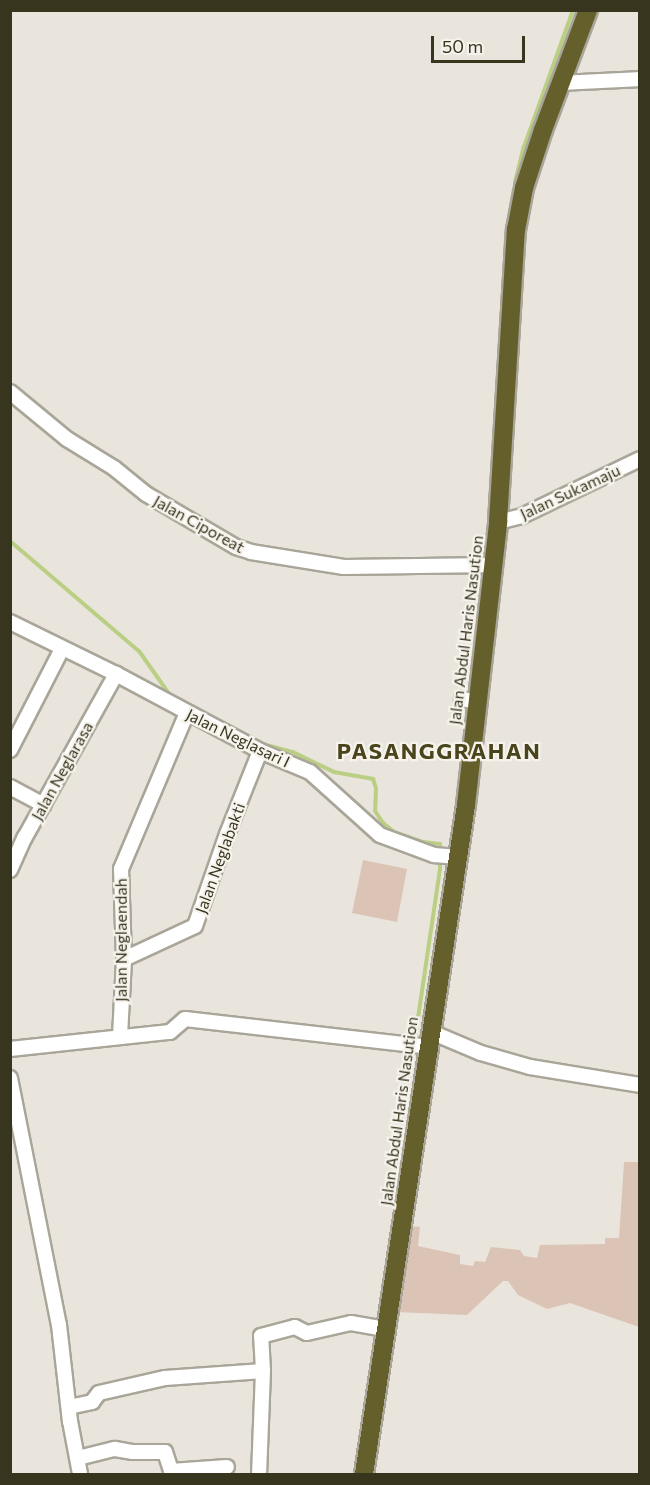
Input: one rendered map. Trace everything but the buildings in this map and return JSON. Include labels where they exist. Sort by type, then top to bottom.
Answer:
[{"type":"highway","name":"Jalan Abdul Haris Nasution","points":[[364,1474],[430,1039],[446,856],[477,646],[494,565],[514,246],[524,189],[588,10]]},
{"type":"street","points":[[562,83],[639,79]]},
{"type":"street","name":"Jalan Ciporeat","points":[[10,392],[67,439],[114,468],[146,494],[236,547],[251,552],[344,567],[494,565]]},
{"type":"street","name":"Jalan Sukamaju","points":[[498,522],[522,516],[639,459]]},
{"type":"street","name":"Jalan Neglasari I","points":[[12,626],[116,674],[260,751],[314,775],[380,835],[446,856]]},
{"type":"street","points":[[10,750],[62,649]]},
{"type":"street","name":"Jalan Neglarasa","points":[[10,870],[116,674]]},
{"type":"street","name":"Jalan Neglaendah","points":[[120,1036],[124,959],[121,869],[187,713]]},
{"type":"street","name":"Jalan Neglabakti","points":[[124,959],[195,926],[227,834],[260,751]]},
{"type":"street","points":[[10,787],[44,804]]},
{"type":"street","points":[[10,1049],[170,1032],[185,1019],[430,1039],[530,1066],[639,1085]]},
{"type":"street","points":[[10,1078],[59,1325],[80,1474]]},
{"type":"street","points":[[259,1474],[263,1371],[261,1336],[295,1327],[306,1333],[351,1323],[386,1329]]},
{"type":"street","points":[[69,1407],[92,1402],[99,1393],[165,1378],[263,1371]]},
{"type":"street","points":[[78,1458],[115,1449],[132,1452],[165,1452],[171,1471],[227,1467]]},
{"type":"shaded area","points":[[363,860],[407,869],[397,922],[352,913]]},
{"type":"shaded area","points":[[624,1162],[639,1162],[639,1327],[570,1303],[547,1309],[518,1295],[508,1281],[503,1281],[467,1315],[395,1312],[411,1226],[420,1227],[418,1246],[460,1255],[460,1264],[473,1266],[475,1261],[485,1262],[491,1247],[520,1250],[524,1256],[537,1258],[540,1245],[605,1244],[605,1238],[619,1238]]},
{"type":"waterway","points":[[515,182],[524,147],[573,10]]},
{"type":"waterway","points":[[507,229],[514,189]]},
{"type":"waterway","points":[[505,266],[506,235]]},
{"type":"waterway","points":[[136,477],[161,495]]},
{"type":"waterway","points":[[10,541],[139,651],[172,698]]},
{"type":"waterway","points":[[259,743],[293,752],[334,772],[373,779],[376,788],[375,811],[383,823],[394,832],[423,842],[440,844],[440,869],[415,1039]]},
{"type":"district","name":"PASANGGRAHAN","points":[[439,751]]}]
